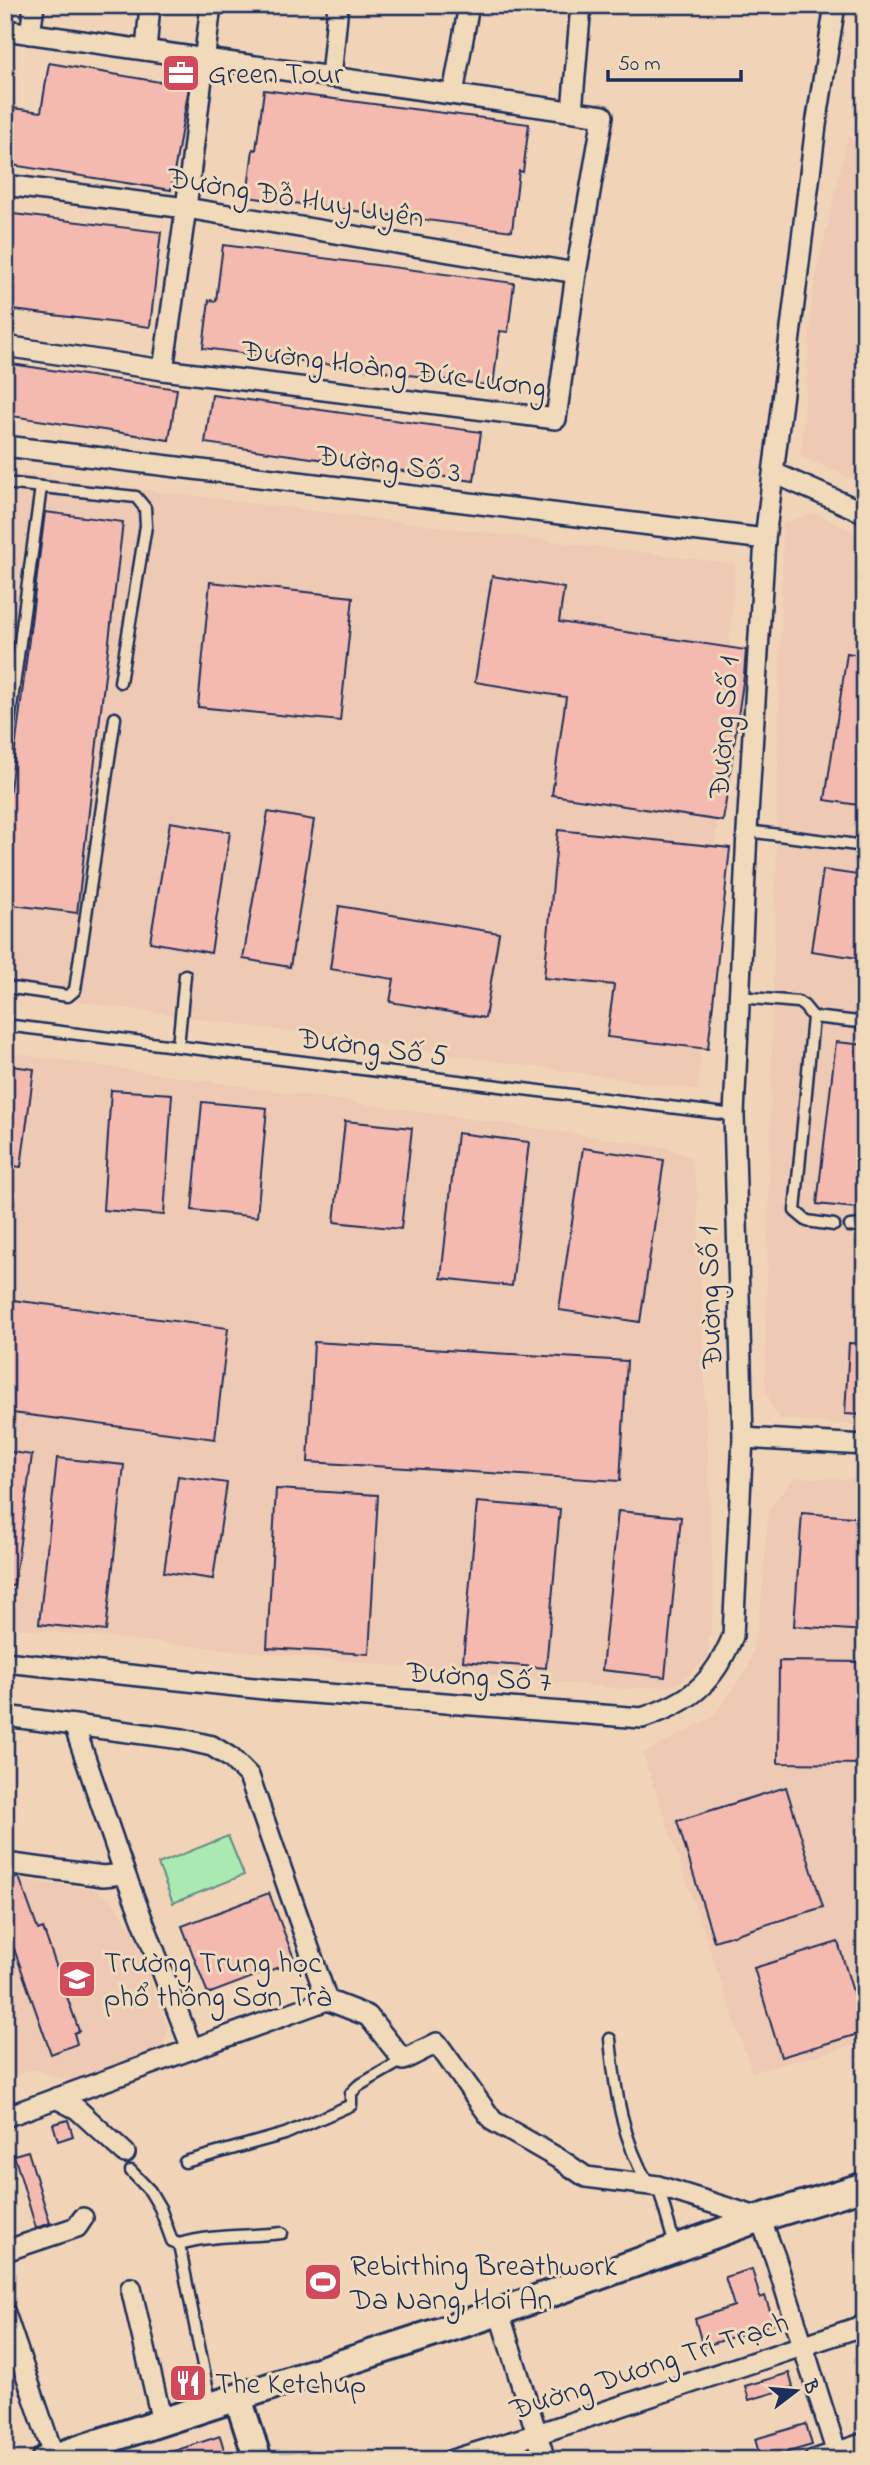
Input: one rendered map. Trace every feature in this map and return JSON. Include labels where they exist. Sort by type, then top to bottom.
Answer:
[{"type":"street","points":[[30,34],[34,5]]},
{"type":"street","points":[[146,50],[150,5]]},
{"type":"street","points":[[163,370],[211,5]]},
{"type":"street","points":[[331,77],[338,5]]},
{"type":"street","points":[[453,94],[469,5]]},
{"type":"street","points":[[5,30],[572,111],[581,5]]},
{"type":"street","name":"Đường Số 1","points":[[743,1448],[734,1115],[747,831],[765,539],[816,125],[835,5]]},
{"type":"street","name":"Đường Hoàng Đức Lương","points":[[5,346],[163,370],[556,419],[576,274],[603,116],[572,111]]},
{"type":"street","name":"Đường Đỗ Huy Uyên","points":[[5,185],[186,208],[576,274]]},
{"type":"street","name":"Đường Số 3","points":[[5,446],[765,539]]},
{"type":"street","points":[[774,473],[865,513]]},
{"type":"street","points":[[743,1448],[865,1445]]},
{"type":"street","name":"Đường Số 7","points":[[5,1662],[262,1689],[642,1718],[670,1709],[697,1692],[722,1661],[733,1636],[743,1448]]},
{"type":"street","points":[[5,1716],[182,1739],[212,1746],[231,1758],[249,1776],[327,2000]]},
{"type":"street","points":[[74,1725],[125,1874],[192,2049]]},
{"type":"street","points":[[5,1863],[103,1876],[125,1874]]},
{"type":"street","points":[[5,2117],[327,2000],[368,2016],[402,2060],[437,2043],[493,2121],[586,2177],[653,2186],[761,2218]]},
{"type":"street","points":[[56,2098],[77,2109],[128,2162]]},
{"type":"street","points":[[5,2313],[49,2458],[499,2312],[761,2218],[865,2186]]},
{"type":"street","points":[[5,2251],[77,2227],[83,2218]]},
{"type":"street","points":[[761,2218],[838,2456]]},
{"type":"street","points":[[131,2288],[162,2422]]},
{"type":"street","points":[[499,2312],[545,2460]]},
{"type":"street","name":"Đường Dương Trí Trạch","points":[[452,2460],[865,2325]]},
{"type":"street","points":[[238,2398],[258,2460]]},
{"type":"street","points":[[814,2460],[838,2456],[865,2443]]},
{"type":"lane","points":[[5,483],[136,497],[145,508],[146,526],[120,682]]},
{"type":"lane","points":[[5,752],[41,487]]},
{"type":"lane","points":[[5,987],[68,996],[75,990],[115,719]]},
{"type":"lane","points":[[747,831],[865,846]]},
{"type":"lane","points":[[178,1046],[185,975]]},
{"type":"lane","points":[[739,997],[798,1002],[813,1017],[859,1022]]},
{"type":"lane","points":[[813,1017],[795,1211],[807,1221],[834,1225]]},
{"type":"lane","name":"Đường Số 5","points":[[5,1025],[734,1115]]},
{"type":"lane","points":[[850,1226],[865,1226]]},
{"type":"lane","points":[[610,2039],[615,2089],[626,2137],[638,2167],[653,2186],[676,2250]]},
{"type":"lane","points":[[186,2162],[285,2134],[351,2105],[351,2093],[358,2086],[402,2060]]},
{"type":"lane","points":[[128,2162],[160,2208],[172,2241],[179,2244],[218,2236],[282,2233]]},
{"type":"lane","points":[[179,2244],[211,2407]]},
{"type":"shaded area","points":[[848,137],[865,145],[865,485],[801,456],[813,289]]},
{"type":"shaded area","points":[[5,472],[735,564],[698,1090],[5,991]]},
{"type":"shaded area","points":[[813,513],[865,536],[865,1426],[782,1419],[771,1406],[765,1384],[783,524]]},
{"type":"shaded area","points":[[5,1052],[665,1147],[690,1157],[697,1188],[714,1603],[707,1658],[677,1685],[625,1689],[5,1627]]},
{"type":"shaded area","points":[[796,1477],[865,1480],[865,2043],[752,2072],[643,1754],[713,1717],[749,1666],[760,1614],[769,1508]]},
{"type":"shaded area","name":"Trường Trung học phổ thông Sơn Trà","points":[[5,1878],[93,1889],[113,1901],[131,1928],[168,2030],[161,2050],[70,2080],[33,2069],[5,2078]]},
{"type":"green space","points":[[228,1836],[244,1875],[173,1903],[158,1864]]},
{"type":"building","points":[[49,63],[189,87],[171,190],[5,164],[5,107],[41,112]]},
{"type":"building","points":[[264,90],[529,124],[523,172],[519,171],[512,231],[247,197]]},
{"type":"building","points":[[5,213],[161,232],[150,327],[5,309]]},
{"type":"building","points":[[223,245],[514,283],[508,332],[500,331],[493,386],[203,348],[209,300],[216,301]]},
{"type":"building","points":[[5,363],[177,389],[169,440],[5,415]]},
{"type":"building","points":[[212,395],[481,432],[474,481],[205,443]]},
{"type":"building","points":[[45,512],[123,522],[77,913],[5,904],[5,829]]},
{"type":"building","points":[[492,576],[564,588],[559,622],[746,650],[723,821],[552,795],[566,697],[475,682]]},
{"type":"building","points":[[210,582],[353,597],[340,721],[198,707]]},
{"type":"building","points":[[847,653],[865,656],[865,806],[825,800]]},
{"type":"building","points":[[268,812],[314,820],[290,967],[243,959]]},
{"type":"building","points":[[170,822],[230,832],[211,953],[150,942]]},
{"type":"building","points":[[558,830],[730,848],[708,1049],[607,1037],[614,985],[544,978]]},
{"type":"building","points":[[823,870],[865,876],[865,959],[811,951]]},
{"type":"building","points":[[339,906],[499,933],[485,1018],[390,1002],[394,979],[330,969]]},
{"type":"building","points":[[836,1042],[865,1045],[865,1209],[817,1204]]},
{"type":"building","points":[[5,1065],[34,1069],[21,1167],[5,1165]]},
{"type":"building","points":[[111,1090],[172,1094],[164,1215],[103,1210]]},
{"type":"building","points":[[202,1102],[267,1108],[257,1217],[192,1210]]},
{"type":"building","points":[[345,1121],[412,1128],[401,1229],[334,1222]]},
{"type":"building","points":[[457,1133],[529,1142],[512,1286],[441,1278]]},
{"type":"building","points":[[583,1148],[664,1160],[640,1322],[559,1310]]},
{"type":"building","points":[[5,1299],[228,1328],[215,1439],[5,1412]]},
{"type":"building","points":[[314,1342],[627,1361],[620,1481],[308,1462]]},
{"type":"building","points":[[849,1343],[865,1344],[865,1415],[845,1414]]},
{"type":"building","points":[[5,1451],[32,1455],[14,1586],[5,1585]]},
{"type":"building","points":[[57,1458],[124,1465],[106,1631],[39,1624]]},
{"type":"building","points":[[178,1476],[227,1483],[213,1579],[164,1572]]},
{"type":"building","points":[[276,1489],[378,1495],[369,1654],[267,1648]]},
{"type":"building","points":[[477,1502],[560,1509],[546,1668],[463,1661]]},
{"type":"building","points":[[618,1511],[681,1517],[665,1677],[602,1670]]},
{"type":"building","points":[[802,1513],[865,1518],[865,1631],[794,1626]]},
{"type":"building","points":[[779,1661],[865,1662],[865,1764],[778,1763]]},
{"type":"building","points":[[786,1787],[823,1907],[714,1941],[677,1821]]},
{"type":"building","points":[[19,1877],[38,1930],[43,1928],[79,2031],[74,2033],[77,2044],[51,2054],[5,1923],[5,1882]]},
{"type":"building","points":[[269,1893],[295,1961],[208,1994],[182,1926]]},
{"type":"building","points":[[838,1942],[865,2032],[781,2057],[754,1968]]},
{"type":"building","points":[[68,2120],[73,2136],[58,2141],[53,2124]]},
{"type":"building","points":[[28,2151],[50,2223],[36,2228],[14,2155]]},
{"type":"building","points":[[752,2269],[760,2298],[765,2296],[774,2323],[703,2347],[695,2319],[734,2306],[725,2277]]},
{"type":"building","points":[[789,2373],[793,2387],[749,2400],[745,2386]]},
{"type":"building","points":[[806,2424],[812,2445],[761,2460],[755,2439]]},
{"type":"building","points":[[220,2436],[227,2460],[156,2460],[156,2457]]},
{"type":"place","name":"Green Tour","points":[[181,73]]},
{"type":"place","name":"Trường Trung học phổ thông Sơn Trà","points":[[77,1979]]},
{"type":"place","name":"Rebirthing Breathwork Da Nang, Hoi An","points":[[323,2282]]},
{"type":"place","name":"The Ketchup","points":[[188,2383]]}]
